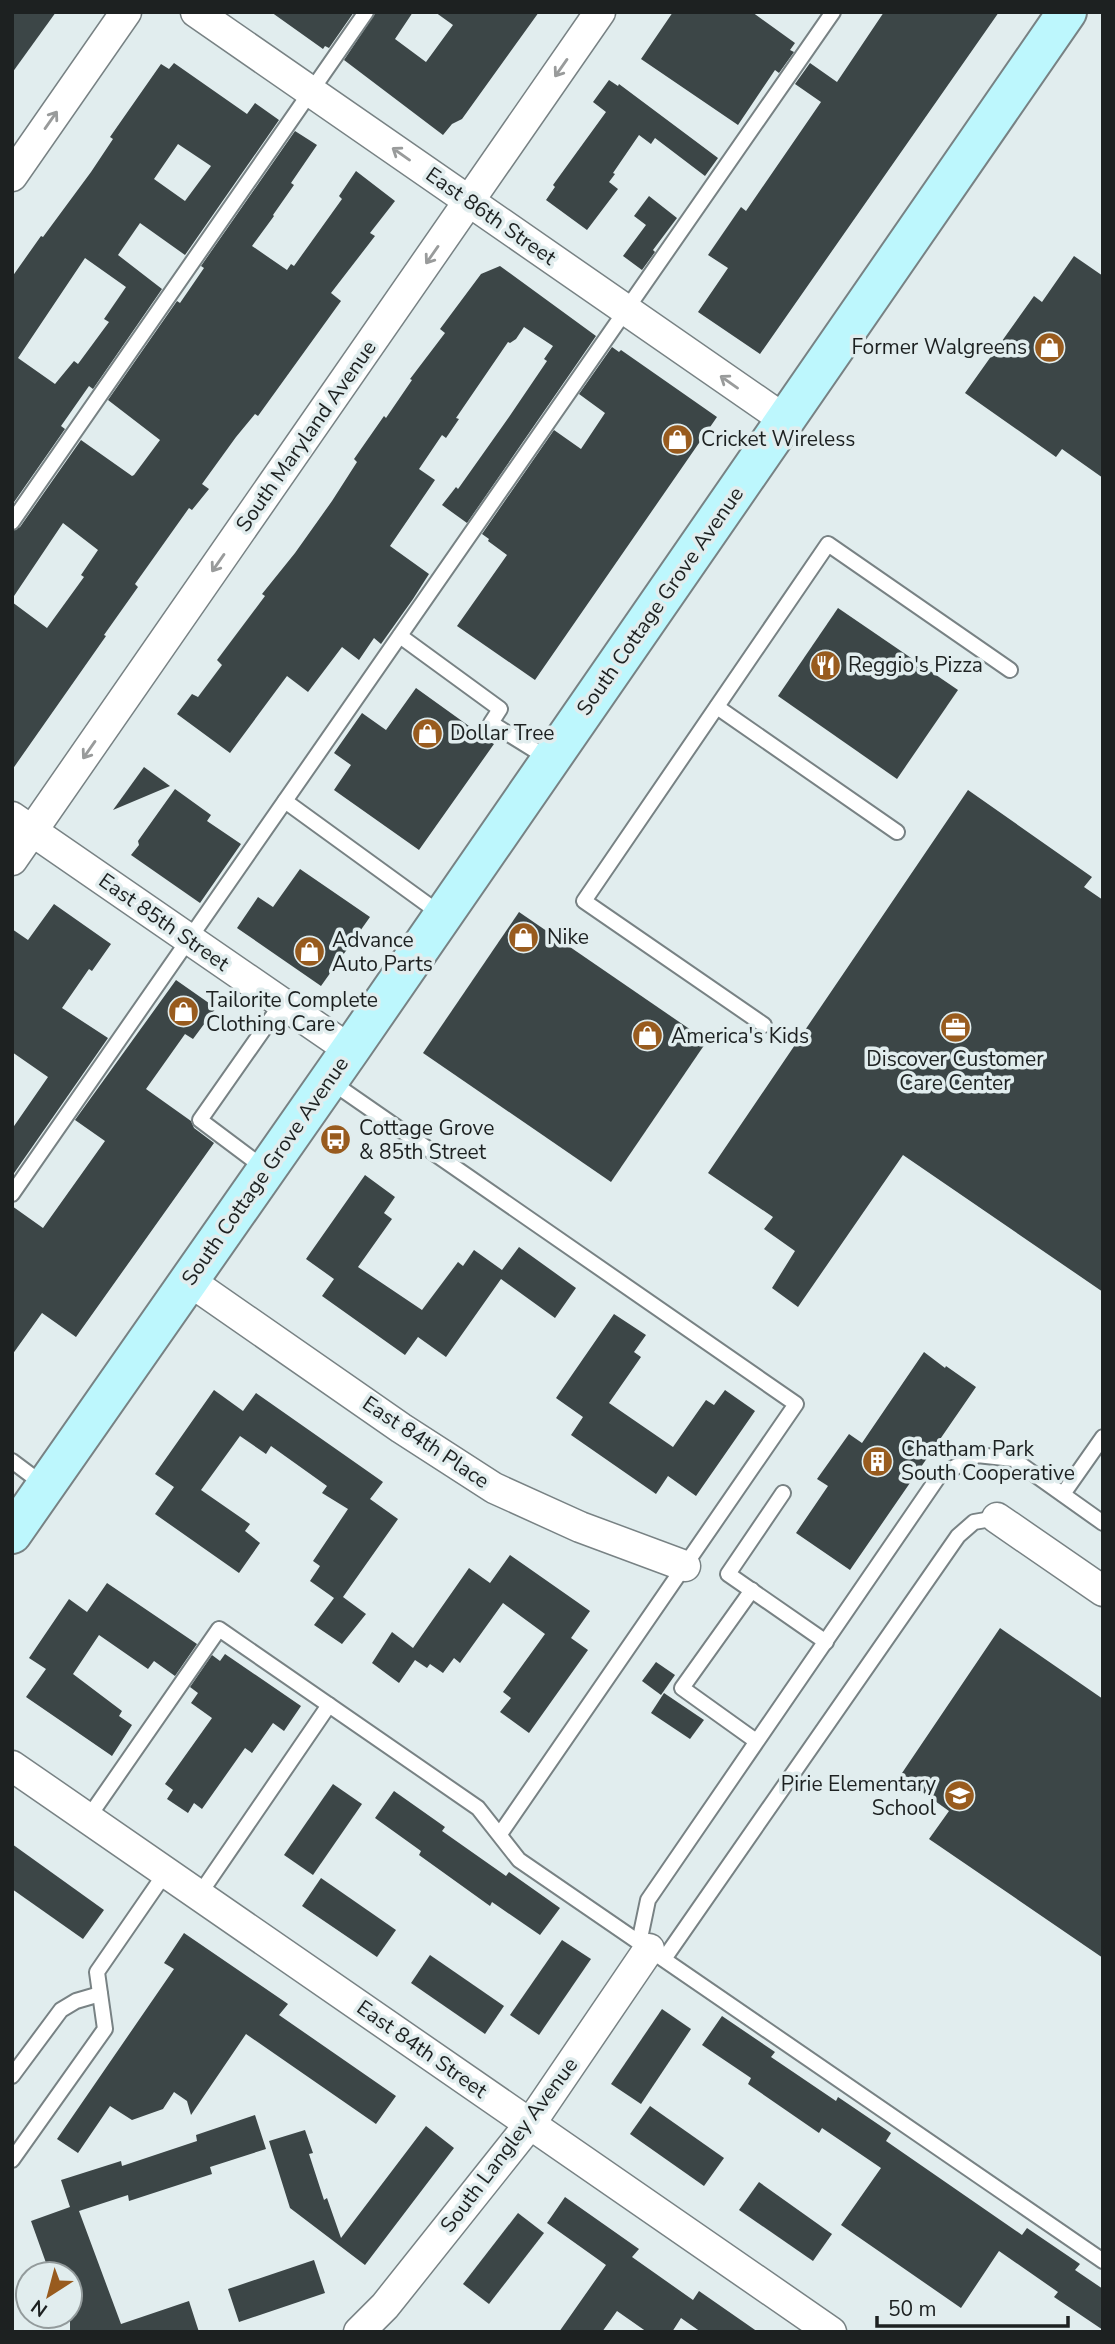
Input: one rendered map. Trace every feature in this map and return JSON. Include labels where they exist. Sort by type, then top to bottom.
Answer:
[{"type":"main road","name":"South Cottage Grove Avenue","points":[[12,1534],[443,916],[1067,12]]},
{"type":"street","points":[[12,176],[126,12]]},
{"type":"street","name":"East 86th Street","points":[[196,12],[785,420]]},
{"type":"street","name":"South Maryland Avenue","points":[[12,860],[22,824],[469,202],[600,12]]},
{"type":"street","name":"East 85th Street","points":[[22,824],[282,1003],[339,1065]]},
{"type":"street","name":"East 84th Place","points":[[188,1280],[401,1428],[494,1488],[580,1527],[685,1566]]},
{"type":"street","points":[[997,1518],[1103,1591]]},
{"type":"street","name":"East 84th Street","points":[[12,1766],[831,2332]]},
{"type":"street","name":"South Langley Avenue","points":[[359,2332],[385,2306],[530,2124],[651,1950]]},
{"type":"lane","points":[[12,522],[366,12]]},
{"type":"lane","points":[[12,1194],[833,12]]},
{"type":"lane","points":[[764,1025],[584,901],[828,544],[1010,670]]},
{"type":"lane","points":[[400,636],[500,709],[491,723],[551,760]]},
{"type":"lane","points":[[717,707],[897,832]]},
{"type":"lane","points":[[285,801],[443,916]]},
{"type":"lane","points":[[266,1170],[200,1120],[282,1003]]},
{"type":"lane","points":[[339,1065],[796,1404],[500,1834]]},
{"type":"lane","points":[[1063,1494],[1103,1437]]},
{"type":"lane","points":[[651,1950],[648,1900],[939,1476],[977,1455],[1013,1459],[1103,1523]]},
{"type":"lane","points":[[12,1461],[46,1486]]},
{"type":"lane","points":[[783,1493],[728,1574],[826,1642]]},
{"type":"lane","points":[[651,1950],[958,1536],[974,1522],[997,1518]]},
{"type":"lane","points":[[752,1590],[682,1688],[756,1741]]},
{"type":"lane","points":[[88,1818],[219,1629],[478,1808],[519,1860],[1103,2261]]},
{"type":"lane","points":[[199,1895],[330,1705]]},
{"type":"lane","points":[[12,2160],[105,2029],[97,1972],[166,1872]]},
{"type":"lane","points":[[12,2076],[61,2010],[76,2001],[100,1994]]},
{"type":"building","points":[[12,12],[56,12],[12,73]]},
{"type":"building","points":[[271,12],[354,12],[329,48],[325,46],[323,49]]},
{"type":"building","points":[[376,12],[413,12],[395,39],[426,62],[453,25],[435,12],[539,12],[462,119],[452,124],[443,135],[344,60]]},
{"type":"building","points":[[673,12],[752,12],[795,43],[790,50],[794,52],[779,73],[775,70],[738,125],[641,59]]},
{"type":"building","points":[[884,12],[999,12],[760,354],[698,312],[728,268],[708,255],[741,207],[746,211],[821,102],[795,84],[810,63],[837,82]]},
{"type":"building","points":[[174,63],[247,114],[255,103],[279,120],[185,255],[140,223],[118,255],[162,289],[93,389],[89,386],[61,426],[65,429],[12,505],[12,277],[91,172],[113,139],[110,137],[161,64],[169,69]],"holes":[[[178,144],[211,166],[185,201],[154,179]],[[85,258],[126,287],[104,319],[109,322],[78,364],[74,361],[55,384],[18,358]]]},
{"type":"building","points":[[609,80],[618,86],[619,84],[718,158],[705,176],[655,138],[651,144],[639,135],[609,182],[618,189],[587,230],[546,200],[555,187],[553,185],[606,112],[593,102]]},
{"type":"building","points":[[295,131],[317,145],[291,183],[294,185],[252,246],[287,270],[291,264],[294,266],[342,199],[339,196],[356,171],[395,201],[370,233],[375,236],[331,293],[341,301],[258,416],[255,414],[236,437],[202,484],[209,489],[192,510],[189,508],[135,584],[138,587],[104,635],[106,636],[12,770],[12,602],[47,628],[84,577],[81,575],[98,550],[63,523],[12,599],[12,531],[20,527],[81,440],[132,476],[160,440],[108,400],[177,301],[180,303],[204,268],[201,266]]},
{"type":"building","points":[[649,196],[677,218],[642,270],[623,256],[646,225],[634,216]]},
{"type":"building","name":"Former Walgreens","points":[[1074,256],[1103,276],[1103,478],[1062,449],[1056,457],[965,393],[1034,296],[1042,302]]},
{"type":"building","points":[[500,266],[596,336],[467,523],[442,505],[456,487],[458,489],[509,417],[547,361],[544,359],[553,346],[524,327],[516,339],[508,342],[456,418],[459,419],[446,438],[442,435],[419,469],[435,480],[390,546],[429,574],[413,599],[381,644],[374,638],[359,660],[342,647],[308,692],[287,676],[230,753],[177,714],[192,694],[198,697],[222,665],[217,660],[265,596],[262,594],[332,501],[357,462],[354,459],[445,333],[440,329],[481,274]]},
{"type":"building","points":[[612,347],[619,352],[621,350],[717,417],[535,680],[457,626],[507,555],[482,534],[554,430],[581,449],[605,413],[579,394]]},
{"type":"building","points":[[838,608],[958,690],[897,779],[778,696]]},
{"type":"building","points":[[416,688],[494,744],[419,850],[334,790],[351,765],[334,753],[362,713],[386,730]]},
{"type":"building","points":[[144,767],[170,786],[113,810]]},
{"type":"building","points":[[175,789],[211,815],[207,821],[241,844],[200,903],[131,855]]},
{"type":"building","name":"Discover Customer Care Center","points":[[968,790],[1092,877],[1084,887],[1103,900],[1103,1292],[903,1155],[798,1307],[772,1288],[795,1251],[764,1229],[773,1217],[708,1173]]},
{"type":"building","name":"Advance Auto Parts","points":[[300,869],[370,917],[321,986],[237,928],[258,897],[273,907]]},
{"type":"building","points":[[54,904],[111,944],[92,971],[89,969],[62,1008],[108,1038],[12,1176],[12,1129],[48,1077],[12,1052],[12,929],[28,940]]},
{"type":"building","points":[[519,912],[707,1041],[611,1182],[423,1053]]},
{"type":"building","points":[[176,980],[216,1008],[193,1039],[185,1034],[146,1089],[191,1121],[194,1128],[214,1143],[76,1337],[42,1313],[12,1355],[12,1206],[43,1228],[105,1141],[75,1120]]},
{"type":"building","points":[[365,1175],[395,1197],[384,1213],[392,1219],[358,1267],[422,1310],[458,1262],[463,1266],[474,1250],[502,1270],[519,1247],[576,1288],[555,1318],[501,1279],[446,1357],[418,1337],[405,1355],[322,1296],[334,1279],[306,1259]]},
{"type":"building","points":[[614,1314],[646,1335],[634,1352],[641,1357],[609,1403],[673,1447],[706,1400],[714,1405],[725,1390],[755,1411],[696,1496],[668,1476],[656,1494],[571,1435],[583,1417],[556,1398]]},
{"type":"building","name":"Chatham Park South Cooperative","points":[[924,1352],[976,1387],[850,1570],[796,1533],[828,1486],[817,1479],[849,1434],[862,1443]]},
{"type":"building","points":[[214,1390],[243,1411],[256,1393],[383,1482],[370,1499],[398,1519],[343,1597],[366,1614],[342,1644],[314,1625],[334,1598],[310,1581],[320,1566],[313,1561],[348,1509],[322,1493],[327,1486],[271,1446],[266,1454],[240,1436],[201,1490],[250,1524],[245,1531],[260,1543],[239,1573],[155,1514],[174,1487],[155,1474]]},
{"type":"building","points":[[510,1555],[590,1611],[571,1638],[588,1650],[529,1733],[500,1712],[511,1698],[503,1692],[545,1634],[503,1603],[460,1663],[454,1658],[443,1673],[430,1664],[427,1668],[415,1660],[399,1683],[372,1663],[392,1632],[413,1648],[469,1568],[490,1583]]},
{"type":"building","points":[[107,1583],[197,1644],[175,1676],[154,1661],[148,1669],[99,1635],[73,1674],[122,1711],[119,1716],[132,1725],[112,1756],[26,1697],[46,1669],[29,1658],[69,1599],[87,1612]]},
{"type":"building","points":[[1000,1628],[1103,1699],[1103,1958],[929,1839],[949,1811],[900,1776]]},
{"type":"building","points":[[225,1654],[301,1706],[284,1731],[273,1723],[252,1753],[245,1748],[202,1809],[194,1803],[188,1813],[167,1799],[173,1790],[165,1784],[212,1718],[191,1703],[198,1693],[190,1687],[212,1655],[220,1661]]},
{"type":"building","points":[[656,1662],[675,1675],[661,1695],[642,1681]]},
{"type":"building","points":[[664,1693],[704,1720],[690,1739],[651,1713]]},
{"type":"building","points":[[333,1784],[362,1804],[313,1875],[284,1855]]},
{"type":"building","points":[[394,1791],[445,1827],[442,1831],[506,1876],[509,1872],[560,1908],[540,1935],[492,1902],[490,1906],[419,1855],[421,1851],[375,1818]]},
{"type":"building","points":[[12,1844],[104,1910],[83,1939],[12,1889]]},
{"type":"building","points":[[321,1878],[396,1930],[377,1957],[302,1906]]},
{"type":"building","points":[[184,1933],[288,2004],[279,2015],[396,2096],[376,2124],[246,2034],[191,2115],[187,2101],[174,2092],[163,2109],[132,2120],[110,2106],[78,2153],[57,2139],[174,1969],[164,1963]]},
{"type":"building","points":[[562,1940],[591,1959],[539,2035],[510,2015]]},
{"type":"building","points":[[430,1955],[504,2006],[485,2034],[411,1983]]},
{"type":"building","points":[[662,2009],[691,2029],[641,2104],[611,2084]]},
{"type":"building","points":[[722,2016],[775,2052],[771,2057],[836,2101],[838,2097],[891,2133],[886,2141],[1022,2235],[1027,2228],[1080,2264],[1075,2270],[1103,2289],[1103,2330],[1054,2297],[1058,2292],[999,2251],[961,2308],[841,2225],[881,2168],[822,2128],[819,2133],[748,2084],[751,2078],[702,2045]]},
{"type":"building","points":[[650,2106],[724,2158],[704,2186],[630,2134]]},
{"type":"building","points":[[255,2115],[266,2149],[210,2167],[212,2174],[129,2201],[128,2195],[79,2211],[121,2324],[189,2301],[199,2332],[70,2332],[84,2330],[84,2260],[45,2260],[31,2221],[70,2207],[61,2180],[121,2161],[122,2166],[197,2141],[196,2135]]},
{"type":"building","points":[[426,2126],[454,2148],[365,2265],[290,2208],[269,2141],[305,2130],[313,2153],[309,2154],[324,2200],[327,2198],[341,2238]]},
{"type":"building","points":[[759,2182],[832,2234],[813,2261],[739,2210]]},
{"type":"building","points":[[565,2197],[639,2249],[632,2257],[693,2300],[699,2291],[758,2332],[701,2332],[681,2318],[672,2332],[647,2332],[617,2311],[602,2332],[559,2332],[606,2265],[547,2223]]},
{"type":"building","points":[[518,2213],[544,2233],[489,2304],[463,2284]]},
{"type":"building","points":[[314,2260],[325,2293],[239,2322],[228,2289]]},
{"type":"place","name":"Former Walgreens","points":[[1050,347]]},
{"type":"place","name":"Cricket Wireless","points":[[678,439]]},
{"type":"place","name":"Reggio's Pizza","points":[[825,665]]},
{"type":"place","name":"Dollar Tree","points":[[427,733]]},
{"type":"place","name":"Nike","points":[[524,937]]},
{"type":"place","name":"Advance Auto Parts","points":[[309,952]]},
{"type":"place","name":"Tailorite Complete Clothing Care","points":[[183,1012]]},
{"type":"place","name":"Discover Customer Care Center","points":[[955,1027]]},
{"type":"place","name":"America's Kids","points":[[648,1036]]},
{"type":"place","name":"Cottage Grove & 85th Street","points":[[336,1140]]},
{"type":"place","name":"Chatham Park South Cooperative","points":[[878,1461]]},
{"type":"place","name":"Pirie Elementary School","points":[[959,1796]]}]
